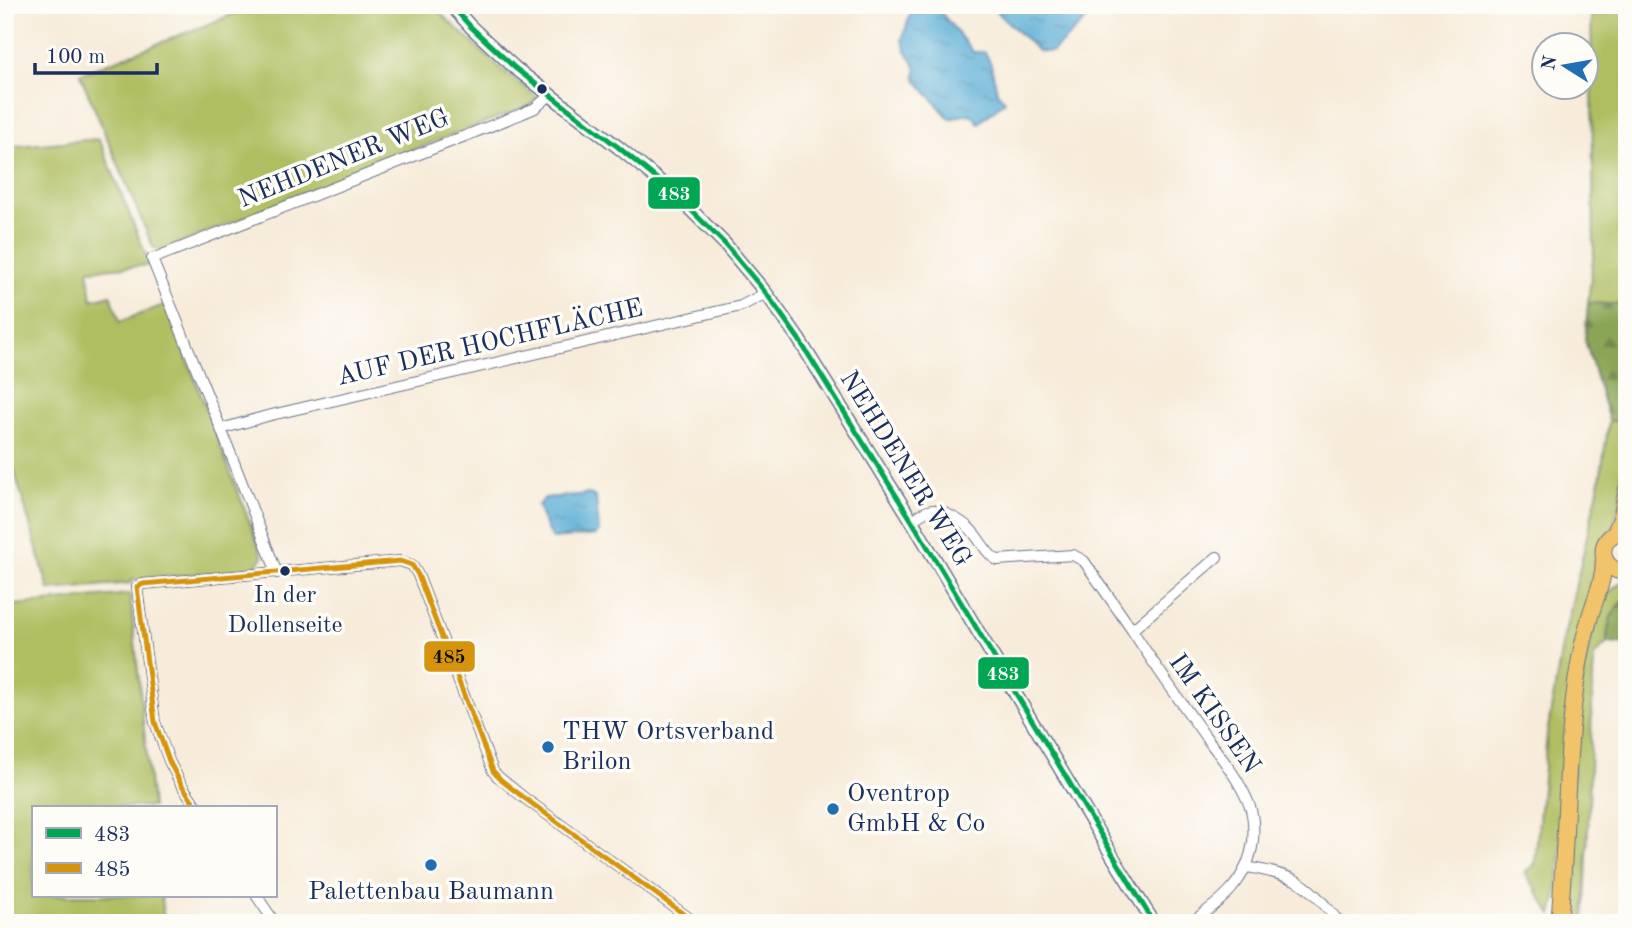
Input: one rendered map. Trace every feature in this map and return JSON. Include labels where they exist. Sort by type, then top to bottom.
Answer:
[{"type":"main road","points":[[1560,915],[1571,724],[1579,662],[1603,575],[1605,544],[1621,532],[1627,493]]},
{"type":"main road","points":[[1604,558],[1609,567],[1625,573]]},
{"type":"main road","points":[[1598,596],[1625,573]]},
{"type":"street","name":"NEHDENER WEG","points":[[451,5],[496,51],[549,96],[674,193],[725,244],[766,293],[912,521],[1154,923]]},
{"type":"street","name":"NEHDENER WEG","points":[[222,429],[152,259],[521,114],[536,107],[549,96]]},
{"type":"street","name":"AUF DER HOCHFLÄCHE","points":[[222,429],[267,416],[741,306],[766,293]]},
{"type":"street","points":[[222,429],[277,573]]},
{"type":"street","name":"IM KISSEN","points":[[912,521],[930,510],[941,511],[971,530],[985,550],[997,560],[1073,555],[1084,561],[1235,776],[1250,805],[1254,824],[1247,867],[1235,886],[1190,923]]},
{"type":"street","points":[[1132,630],[1217,557]]},
{"type":"street","points":[[196,806],[169,761],[155,722],[137,587],[143,584],[400,561],[412,565],[418,575],[493,771],[523,797],[696,923]]},
{"type":"street","points":[[1247,867],[1297,880],[1313,893],[1340,923]]},
{"type":"street","points":[[257,897],[275,923]]},
{"type":"green space","points":[[257,5],[434,5],[499,67],[538,98],[531,105],[161,251],[153,247],[80,74]]},
{"type":"green space","points":[[1591,5],[1625,5],[1627,305],[1588,303],[1594,250],[1592,102],[1600,102],[1600,32],[1591,32]]},
{"type":"green space","points":[[99,139],[150,265],[88,270],[92,300],[111,295],[120,322],[166,304],[263,557],[255,567],[239,571],[132,580],[132,583],[49,590],[8,449],[5,449],[5,147]]},
{"type":"green space","points":[[1588,303],[1627,305],[1625,421],[1609,421],[1585,340]]},
{"type":"green space","points":[[1609,421],[1625,421],[1621,501],[1590,601],[1556,900],[1552,915],[1525,872],[1535,864],[1547,734],[1563,641],[1600,480]]},
{"type":"green space","points":[[1627,580],[1627,597],[1611,617],[1607,643],[1594,656],[1584,923],[1562,923],[1578,700],[1599,603]]},
{"type":"green space","points":[[130,594],[152,806],[32,806],[32,897],[161,897],[164,923],[5,923],[5,606]]},
{"type":"green space","points":[[1627,597],[1627,644],[1607,643],[1611,617]]},
{"type":"water","points":[[913,5],[935,5],[973,52],[985,52],[991,64],[997,92],[1005,101],[979,123],[971,114],[949,118],[917,81],[917,69],[902,40]]},
{"type":"water","points":[[990,5],[1102,5],[1052,52],[1038,51]]},
{"type":"water","points":[[587,494],[596,498],[599,531],[596,535],[553,539],[538,505],[545,498]]},
{"type":"transit line","name":"483","points":[[451,5],[515,68],[674,193],[725,244],[766,293],[798,338],[912,521],[1154,923]]},
{"type":"transit line","name":"485","points":[[137,587],[143,584],[400,561],[412,565],[493,771],[523,797],[696,923]]},
{"type":"transit line","name":"485","points":[[137,587],[155,722],[169,761],[196,806]]},
{"type":"place","name":"In der Dollenseite","points":[[285,571]]},
{"type":"place","name":"THW Ortsverband Brilon","points":[[548,747]]},
{"type":"place","name":"Oventrop GmbH & Co","points":[[833,809]]},
{"type":"place","name":"Palettenbau Baumann","points":[[431,865]]}]
